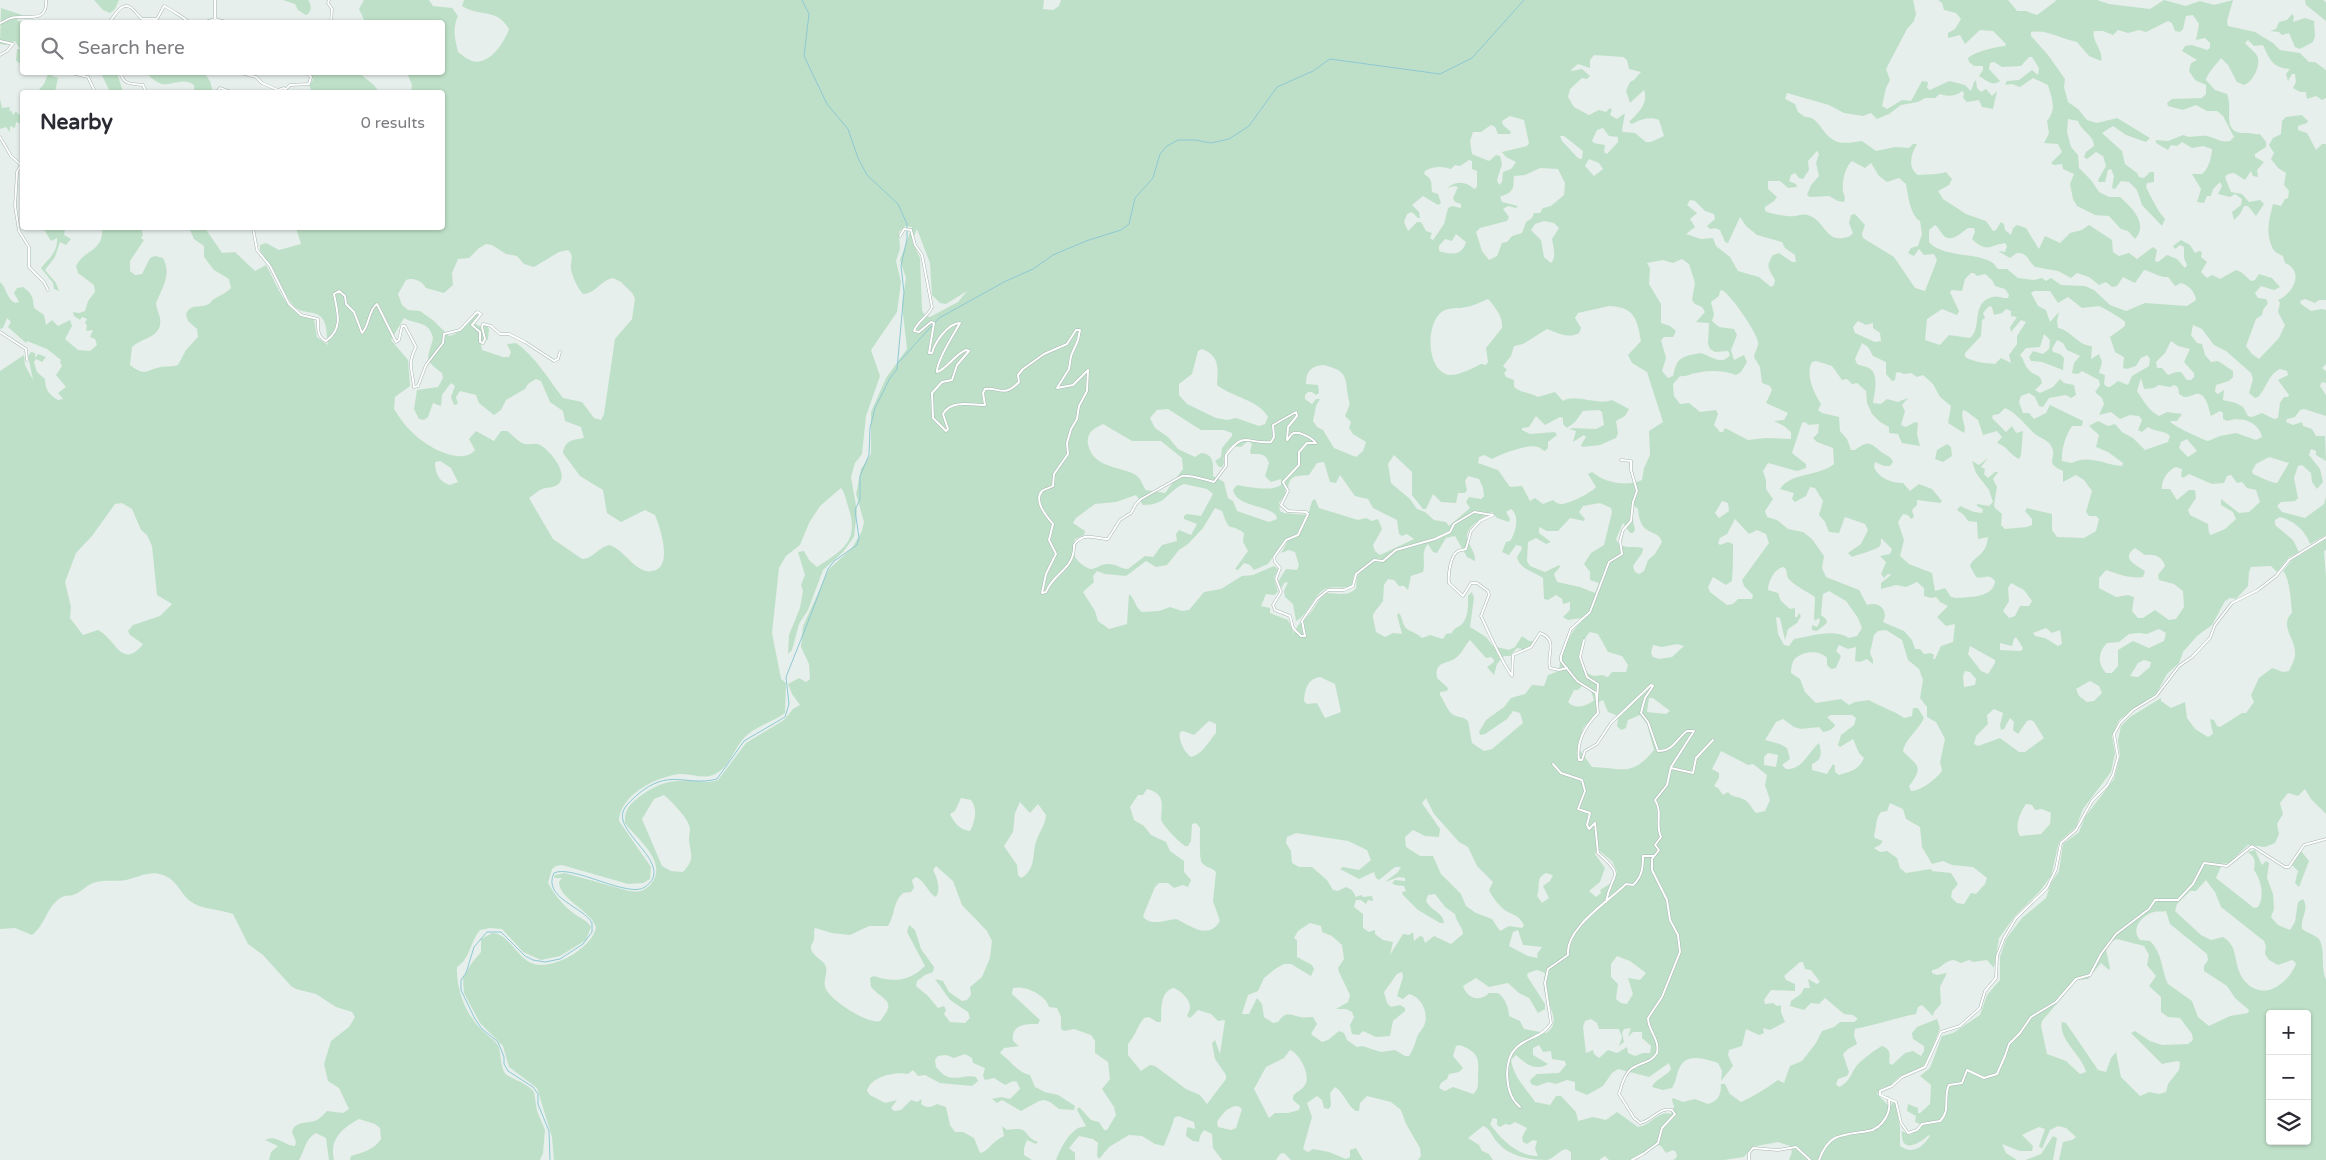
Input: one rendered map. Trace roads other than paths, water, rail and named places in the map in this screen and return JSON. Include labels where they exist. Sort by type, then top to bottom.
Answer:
[{"type":"street","points":[[0,23],[12,18],[37,17],[42,14],[46,0]]},
{"type":"street","points":[[215,0],[215,18]]},
{"type":"street","points":[[328,0],[331,20]]},
{"type":"street","points":[[111,20],[120,8],[126,6],[133,9],[142,19],[157,20],[164,6],[175,14],[183,16],[186,20]]},
{"type":"street","points":[[210,20],[215,18],[220,20]]},
{"type":"street","points":[[0,41],[13,44],[0,55]]},
{"type":"street","points":[[78,75],[88,78],[94,90]]},
{"type":"street","points":[[121,75],[128,85],[143,85],[145,90]]},
{"type":"street","points":[[248,75],[256,77],[262,83],[278,90]]},
{"type":"street","points":[[287,90],[290,85],[309,84],[308,75]]},
{"type":"street","points":[[0,137],[11,156],[20,163]]},
{"type":"street","points":[[20,167],[17,172],[15,206],[19,231],[29,247],[29,267],[44,282],[48,290]]},
{"type":"street","points":[[900,236],[904,229],[911,230],[915,245],[922,255],[932,307],[929,313],[919,321],[914,331],[919,332],[931,322],[934,323],[929,352],[932,353],[936,343],[950,326],[960,323],[954,331],[937,370],[940,372],[963,351],[969,351],[957,365],[952,380],[942,382],[932,393],[933,418],[946,431],[948,429],[944,414],[947,408],[969,403],[985,405],[983,393],[985,389],[1000,392],[1016,385],[1019,382],[1018,375],[1023,369],[1044,354],[1067,344],[1076,330],[1080,330],[1071,356],[1069,369],[1058,388],[1074,385],[1088,370],[1088,391],[1079,406],[1077,419],[1071,428],[1067,443],[1068,454],[1054,474],[1052,486],[1042,490],[1040,494],[1042,510],[1053,524],[1049,540],[1056,554],[1046,574],[1042,592],[1046,592],[1051,582],[1072,559],[1075,554],[1074,545],[1077,540],[1091,535],[1108,539],[1120,520],[1131,513],[1141,499],[1182,476],[1189,475],[1197,479],[1206,478],[1214,482],[1226,466],[1226,455],[1238,441],[1247,438],[1271,442],[1274,437],[1273,425],[1296,412],[1297,416],[1287,430],[1287,440],[1292,434],[1297,433],[1313,439],[1316,443],[1307,443],[1299,452],[1299,465],[1283,482],[1288,491],[1281,505],[1288,512],[1306,512],[1308,514],[1298,535],[1286,540],[1274,557],[1274,562],[1280,568],[1276,579],[1281,592],[1273,606],[1275,610],[1291,617],[1294,630],[1301,636],[1305,636],[1302,625],[1304,616],[1326,591],[1351,588],[1355,585],[1356,574],[1374,560],[1383,561],[1396,550],[1437,538],[1450,532],[1454,524],[1474,512],[1493,516],[1478,523],[1471,531],[1466,549],[1458,551],[1454,555],[1451,563],[1449,583],[1463,596],[1471,583],[1477,583],[1488,591],[1481,616],[1504,665],[1513,677],[1513,655],[1531,647],[1540,633],[1547,636],[1551,642],[1550,668],[1559,670],[1567,668]]},
{"type":"street","points":[[253,230],[257,250],[270,266],[289,304],[301,315],[318,319],[317,329],[326,341],[331,337],[339,324],[334,294],[339,291],[345,296],[346,304],[354,312],[362,333],[366,329],[373,307],[377,304],[396,342],[399,340],[402,326],[405,326],[416,347],[411,356],[411,373],[414,387],[418,386],[426,365],[443,343],[444,334],[460,330],[477,312],[481,314],[472,325],[480,332],[480,342],[483,342],[485,339],[483,324],[491,326],[500,334],[509,334],[525,342],[554,361],[558,360],[560,352]]},
{"type":"street","points":[[0,332],[26,350],[27,360]]},
{"type":"street","points":[[1621,460],[1631,461],[1631,470],[1637,491],[1633,502],[1631,521],[1623,530],[1620,542],[1622,554],[1609,562],[1590,612],[1571,629],[1564,642],[1561,656],[1567,668],[1582,686],[1596,693],[1598,713],[1584,728],[1578,747],[1580,760],[1583,759],[1585,751],[1597,744],[1610,723],[1651,685],[1653,686],[1645,698],[1641,713],[1648,722],[1658,751],[1664,751],[1676,744],[1687,731],[1694,731],[1671,768],[1667,785],[1655,800],[1660,809],[1659,832],[1661,836],[1655,845],[1660,850],[1651,862],[1654,876],[1667,900],[1670,920],[1678,935],[1680,952],[1662,997],[1648,1018],[1648,1022],[1656,1037],[1657,1053],[1650,1062],[1635,1067],[1627,1073],[1619,1097],[1634,1118],[1640,1123],[1647,1121],[1664,1109],[1672,1110],[1675,1113],[1662,1128],[1658,1143],[1632,1160]]},
{"type":"street","points":[[2326,537],[2289,560],[2276,576],[2258,590],[2232,603],[2215,625],[2210,638],[2192,657],[2179,666],[2156,696],[2133,710],[2120,723],[2114,734],[2118,757],[2113,775],[2107,786],[2092,801],[2076,830],[2061,842],[2056,870],[2047,888],[2016,918],[2004,938],[1997,956],[1996,978],[1985,991],[1980,1008],[1960,1026],[1941,1032],[1928,1062],[1923,1068],[1902,1077],[1892,1086],[1879,1093],[1882,1097],[1896,1102],[1901,1123],[1908,1133],[1917,1130],[1922,1124],[1940,1121],[1946,1112],[1946,1094],[1949,1085],[1962,1083],[1967,1070],[1984,1078],[1997,1074],[2008,1044],[2020,1033],[2031,1017],[2056,1002],[2076,980],[2090,975],[2101,954],[2112,939],[2120,930],[2149,909],[2156,900],[2178,900],[2193,884],[2204,863],[2227,866],[2252,846],[2289,867],[2304,845],[2326,839]]},
{"type":"street","points":[[1584,640],[1580,657],[1587,678],[1598,684],[1596,705]]},
{"type":"street","points":[[1671,768],[1693,773],[1696,758],[1713,740]]},
{"type":"street","points":[[1552,764],[1561,774],[1582,780],[1585,791],[1578,809],[1590,813],[1587,825],[1589,829],[1595,823],[1598,852],[1613,866],[1616,872],[1606,902]]},
{"type":"street","points":[[1520,1107],[1513,1101],[1507,1080],[1511,1058],[1516,1048],[1543,1034],[1551,1023],[1545,983],[1548,969],[1568,955],[1567,949],[1578,927],[1626,884],[1633,885],[1637,882],[1643,870],[1643,856],[1654,856]]},
{"type":"street","points":[[1819,1160],[1824,1149],[1833,1139],[1856,1131],[1871,1131],[1877,1126],[1888,1112],[1890,1103],[1888,1098]]},
{"type":"street","points":[[1749,1160],[1749,1152],[1753,1148],[1778,1150],[1796,1147],[1810,1160]]},
{"type":"waterway","points":[[550,1160],[549,1131],[538,1104],[538,1094],[533,1087],[508,1071],[498,1042],[482,1029],[461,990],[461,980],[466,973],[474,947],[487,932],[501,932],[525,956],[533,960],[545,962],[560,959],[583,944],[592,932],[592,923],[588,917],[559,896],[552,882],[554,873],[574,873],[627,889],[645,887],[653,878],[654,869],[650,860],[623,821],[623,812],[627,805],[637,795],[659,782],[668,780],[706,781],[717,779],[744,741],[785,717],[789,704],[786,677],[828,569],[834,561],[857,545],[859,538],[855,510],[860,499],[860,476],[869,455],[870,428],[875,408],[890,378],[897,369],[904,292],[901,266],[907,239],[907,224],[898,204],[867,175],[858,158],[848,129],[827,104],[804,56],[809,14],[802,0]]},
{"type":"waterway","points":[[898,363],[939,318],[1004,282],[1033,269],[1053,255],[1086,241],[1121,230],[1129,224],[1135,198],[1153,178],[1160,154],[1167,146],[1178,140],[1195,140],[1211,143],[1229,139],[1249,126],[1277,87],[1313,71],[1330,59],[1440,74],[1472,58],[1524,0]]}]
